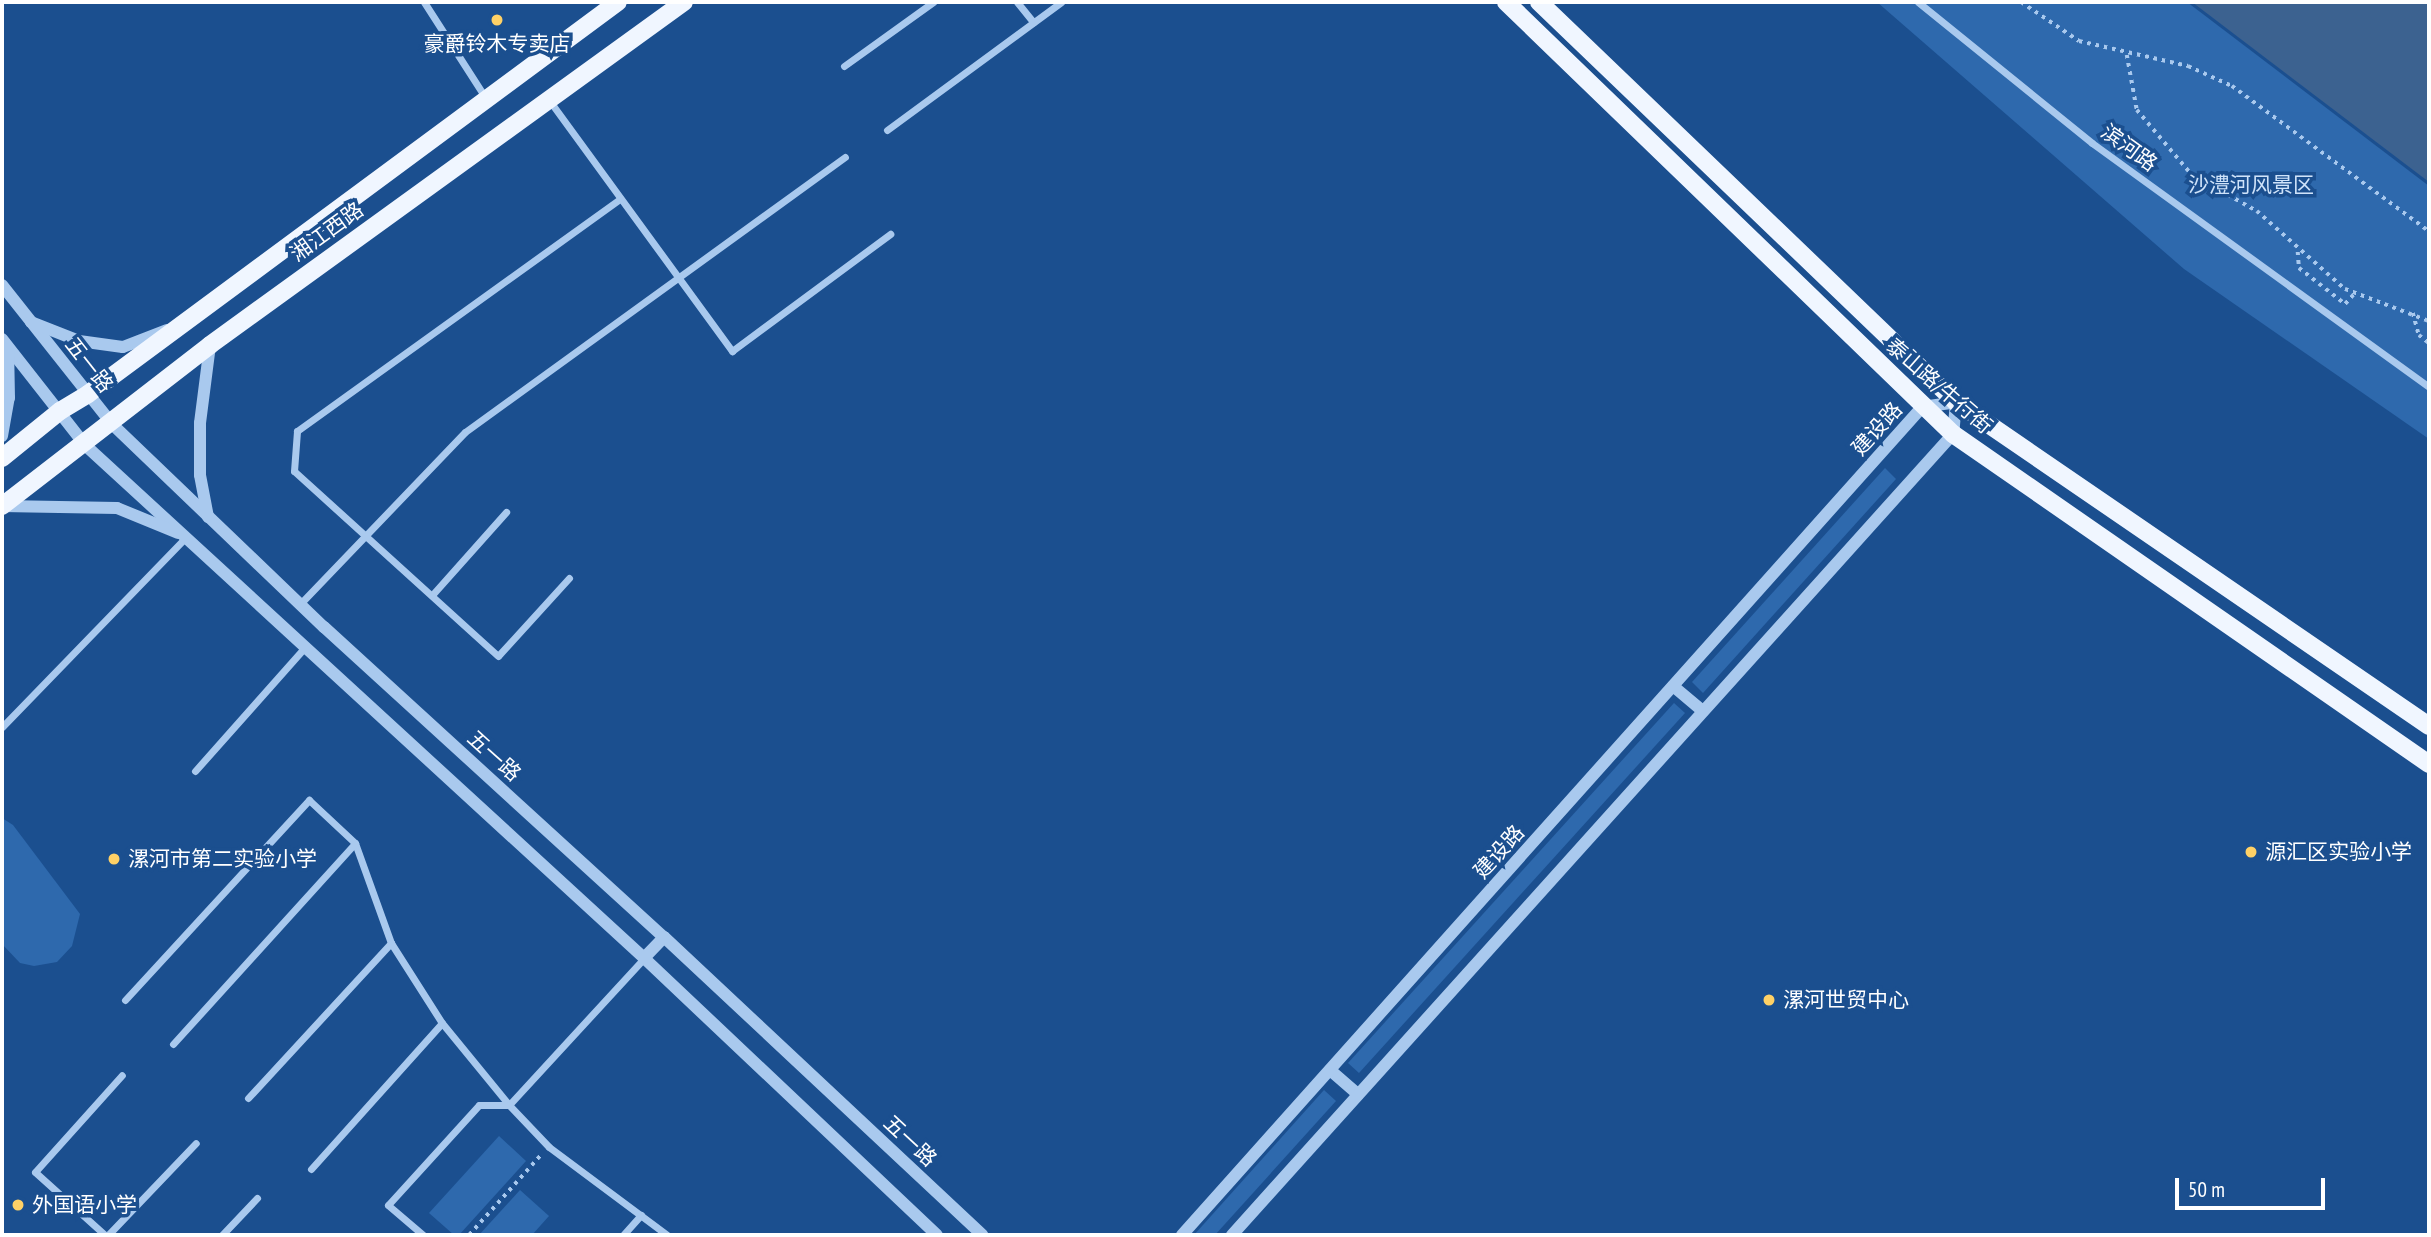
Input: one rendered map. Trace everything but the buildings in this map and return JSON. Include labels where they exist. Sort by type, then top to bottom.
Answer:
[{"type":"main road","name":"湘江西路","points":[[2,458],[60,411],[88,394],[485,97],[618,2]]},
{"type":"main road","name":"湘江西路","points":[[2,506],[112,424],[210,345],[684,2]]},
{"type":"main road","name":"泰山路/牛行街","points":[[1506,2],[1922,407],[1953,434],[2429,764]]},
{"type":"main road","name":"泰山路/牛行街","points":[[1539,2],[1956,402],[2429,726]]},
{"type":"street","points":[[424,2],[485,97]]},
{"type":"street","points":[[845,66],[933,2]]},
{"type":"street","points":[[1017,2],[1033,22]]},
{"type":"street","points":[[887,131],[1061,2]]},
{"type":"street","name":"滨河路","points":[[1918,2],[2092,143],[2429,387]]},
{"type":"street","points":[[548,100],[618,200],[732,351],[890,234]]},
{"type":"street","points":[[300,604],[465,432],[845,157]]},
{"type":"street","points":[[569,578],[498,656],[367,534],[294,471],[297,431],[618,200]]},
{"type":"street","name":"五一路","points":[[2,285],[112,424],[208,518],[664,937],[982,1235]]},
{"type":"street","points":[[31,322],[79,341],[123,347],[177,326]]},
{"type":"street","points":[[5,343],[85,444],[645,958],[937,1235]]},
{"type":"street","points":[[2,436],[8,418],[5,343]]},
{"type":"street","points":[[208,518],[200,475],[200,422],[210,345]]},
{"type":"street","points":[[1232,1235],[1953,434],[1956,402]]},
{"type":"street","name":"建设路","points":[[1182,1235],[1922,407],[1956,402]]},
{"type":"street","points":[[2,506],[73,504],[117,508],[187,536]]},
{"type":"street","points":[[433,594],[506,512]]},
{"type":"street","points":[[2,727],[187,536]]},
{"type":"street","points":[[195,771],[306,646]]},
{"type":"street","points":[[1673,685],[1703,711]]},
{"type":"street","points":[[125,1000],[309,800],[355,843],[391,943],[442,1023],[509,1105],[549,1147],[667,1235]]},
{"type":"street","points":[[173,1044],[355,843]]},
{"type":"street","points":[[423,1235],[388,1205],[479,1105],[509,1105],[664,937]]},
{"type":"street","points":[[248,1098],[391,943]]},
{"type":"street","points":[[311,1169],[442,1023]]},
{"type":"street","points":[[1330,1070],[1358,1094]]},
{"type":"street","points":[[122,1075],[35,1172],[106,1235],[196,1143]]},
{"type":"street","points":[[222,1235],[257,1198]]},
{"type":"street","points":[[622,1235],[641,1215]]},
{"type":"path","points":[[2021,2],[2079,41],[2127,55],[2188,66],[2232,86],[2429,231]]},
{"type":"path","points":[[2127,55],[2137,110],[2191,174],[2257,211],[2298,251],[2355,293],[2412,312],[2429,321]]},
{"type":"path","points":[[2298,251],[2300,268],[2346,304],[2355,293]]},
{"type":"path","points":[[2412,312],[2419,335],[2429,343]]},
{"type":"path","points":[[469,1235],[549,1147]]},
{"type":"green space","name":"沙澧河风景区","points":[[1877,2],[2187,2],[2429,186],[2429,439],[2184,269]]},
{"type":"green space","points":[[1885,468],[1896,479],[1703,693],[1692,682]]},
{"type":"green space","points":[[1674,703],[1685,713],[1359,1073],[1348,1063]]},
{"type":"green space","points":[[2,818],[13,825],[80,914],[72,946],[57,962],[34,966],[20,963],[2,944]]},
{"type":"green space","points":[[1324,1090],[1336,1101],[1215,1235],[1194,1235]]},
{"type":"green space","points":[[499,1136],[526,1161],[459,1235],[454,1235],[429,1213]]},
{"type":"green space","points":[[520,1190],[549,1216],[532,1235],[479,1235]]},
{"type":"shaded area","points":[[2192,2],[2429,2],[2429,182]]},
{"type":"place","name":"豪爵铃木专卖店","points":[[497,20]]},
{"type":"place","name":"源汇区实验小学","points":[[2251,852]]},
{"type":"place","name":"漯河市第二实验小学","points":[[114,859]]},
{"type":"place","name":"漯河世贸中心","points":[[1769,1000]]},
{"type":"place","name":"外国语小学","points":[[18,1205]]}]
